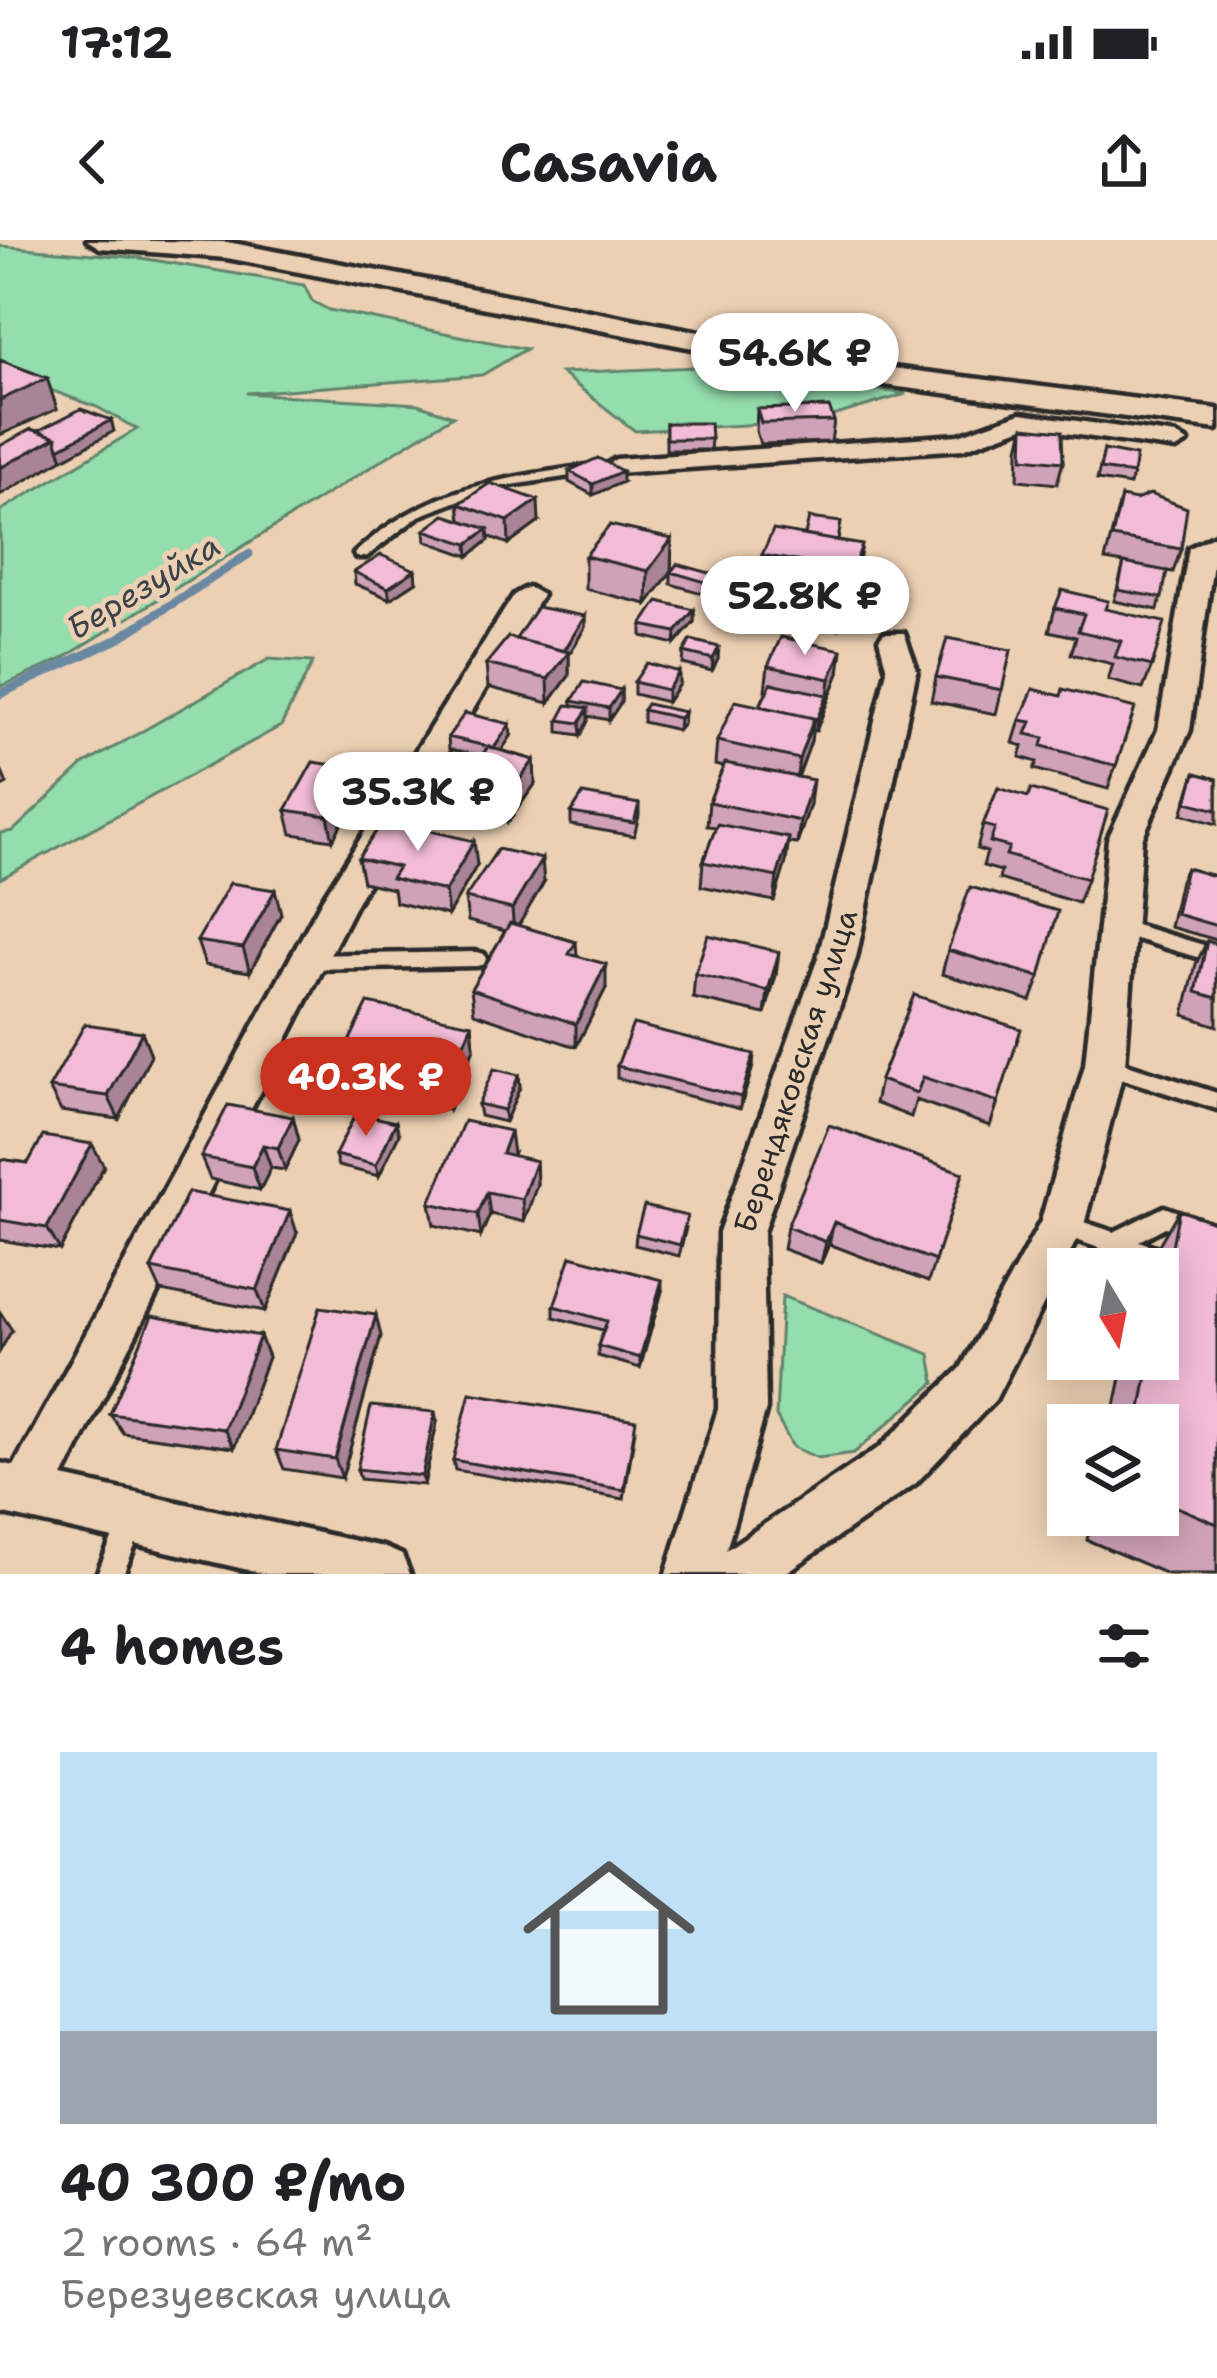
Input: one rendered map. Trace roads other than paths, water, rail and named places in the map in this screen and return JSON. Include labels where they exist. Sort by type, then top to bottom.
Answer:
[{"type":"main road","points":[[100,240],[197,244],[1017,408],[1217,419]]},
{"type":"street","points":[[616,466],[963,442],[1017,408],[1176,442]]},
{"type":"street","points":[[737,1574],[898,1465],[979,1384],[1063,1225],[1105,1065],[1125,839],[1174,730],[1202,548],[1216,541]]},
{"type":"street","points":[[383,1574],[14,1491],[340,900],[528,595]]},
{"type":"street","name":"Берендяковская улица","points":[[693,1574],[742,1409],[741,1232],[837,958],[902,670],[894,639]]},
{"type":"lane","points":[[361,554],[414,513],[488,485],[616,466]]},
{"type":"lane","points":[[1115,926],[1217,956]]},
{"type":"lane","points":[[307,962],[477,958]]},
{"type":"lane","points":[[1105,1065],[1217,1101]]},
{"type":"lane","points":[[1115,1242],[1164,1217],[1217,1236]]},
{"type":"lane","points":[[1063,1225],[1217,1280]]},
{"type":"lane","points":[[110,1574],[135,1516]]},
{"type":"waterway","name":"Березуйка","points":[[0,694],[116,640],[249,554]]}]
